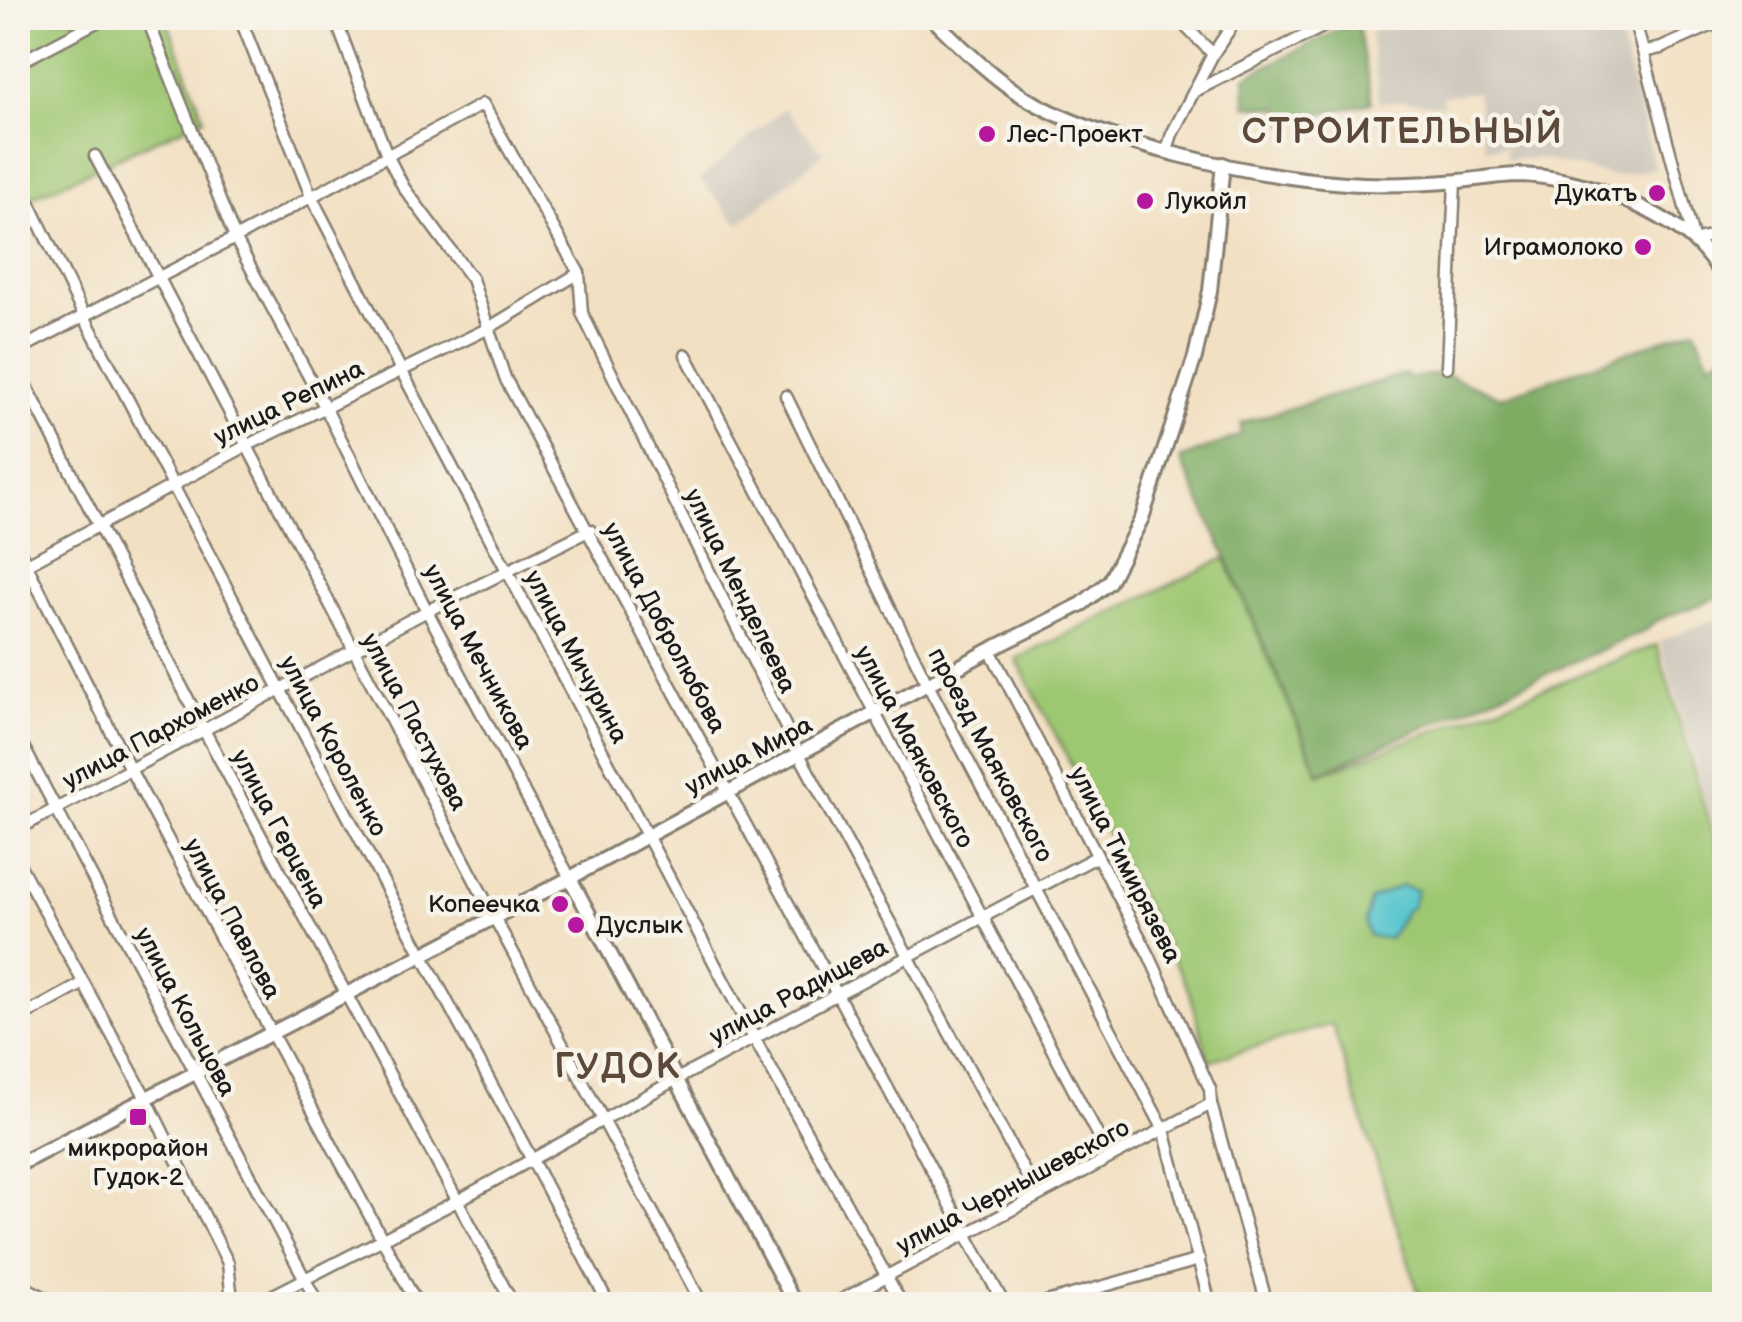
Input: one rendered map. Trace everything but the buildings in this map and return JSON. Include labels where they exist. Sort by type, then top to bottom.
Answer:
[{"type":"main road","points":[[932,18],[1024,97],[1104,133],[1224,164],[1348,184],[1518,175],[1566,180],[1652,214],[1694,242],[1724,277]]},
{"type":"main road","name":"улица Мира","points":[[18,1164],[570,878],[1082,604],[1109,582],[1142,518],[1196,358],[1210,291],[1224,164]]},
{"type":"main road","name":"улица Мечникова","points":[[570,878],[795,1304]]},
{"type":"street","points":[[18,62],[104,18]]},
{"type":"street","name":"улица Мечникова","points":[[147,18],[235,238],[570,878]]},
{"type":"street","name":"улица Мичурина","points":[[240,18],[312,196],[401,370],[754,1038],[902,1304]]},
{"type":"street","name":"улица Добролюбова","points":[[335,18],[387,155],[404,188],[472,279],[505,378],[1004,1304]]},
{"type":"street","points":[[1177,18],[1213,54]]},
{"type":"street","points":[[1167,150],[1213,54],[1237,18]]},
{"type":"street","points":[[1196,90],[1340,18]]},
{"type":"street","points":[[1634,18],[1694,242],[1724,233]]},
{"type":"street","points":[[1644,52],[1724,20]]},
{"type":"street","name":"улица Менделеева","points":[[387,155],[483,104],[579,273],[582,313],[799,754],[1037,1195]]},
{"type":"street","points":[[18,350],[387,155]]},
{"type":"street","name":"улица Пастухова","points":[[95,156],[494,918],[702,1304]]},
{"type":"street","points":[[1447,367],[1455,181]]},
{"type":"street","name":"улица Короленко","points":[[29,202],[84,316],[281,691],[610,1304]]},
{"type":"street","name":"улица Репина","points":[[21,567],[246,446],[488,329],[579,273]]},
{"type":"street","name":"улица Маяковского","points":[[686,354],[1109,1157]]},
{"type":"street","name":"улица Герцена","points":[[18,370],[204,730],[513,1304]]},
{"type":"street","name":"проезд Маяковского","points":[[786,396],[928,686],[1164,1130]]},
{"type":"street","name":"улица Пархоменко","points":[[18,829],[427,611],[590,530]]},
{"type":"street","name":"улица Павлова","points":[[18,548],[21,567],[417,1304]]},
{"type":"street","name":"улица Тимирязева","points":[[990,650],[1181,1020],[1210,1089],[1267,1304]]},
{"type":"street","name":"улица Кольцова","points":[[18,737],[318,1304]]},
{"type":"street","name":"улица Радищева","points":[[256,1304],[460,1200],[675,1080],[1096,857]]},
{"type":"street","points":[[18,862],[146,1098],[228,1264],[231,1291],[227,1304]]},
{"type":"street","points":[[18,1019],[82,984]]},
{"type":"street","name":"улица Чернышевского","points":[[834,1304],[1211,1104]]},
{"type":"street","points":[[1164,1130],[1210,1304]]},
{"type":"street","points":[[1039,1304],[1199,1260]]},
{"type":"street","points":[[18,1278],[28,1289],[57,1304]]},
{"type":"shaded area","points":[[1404,18],[1615,18],[1655,168],[1613,176],[1539,158],[1506,159],[1506,147],[1485,148],[1477,92],[1442,96],[1443,105],[1402,100],[1379,103],[1370,32],[1405,26]]},
{"type":"shaded area","points":[[784,108],[823,153],[739,224],[700,180]]},
{"type":"shaded area","points":[[1724,616],[1724,862],[1660,641]]},
{"type":"green space","points":[[18,18],[166,18],[204,118],[18,204]]},
{"type":"green space","points":[[1357,20],[1372,102],[1283,123],[1280,108],[1246,105],[1245,77]]},
{"type":"green space","points":[[1695,328],[1710,362],[1724,354],[1724,595],[1656,621],[1645,631],[1319,773],[1180,459],[1241,435],[1241,423],[1405,374],[1410,378],[1443,373],[1501,397]]},
{"type":"green space","points":[[1225,558],[1319,775],[1657,645],[1724,874],[1724,1304],[1422,1304],[1332,1024],[1209,1061],[1189,990],[1016,659]]},
{"type":"water","points":[[1400,886],[1417,890],[1412,907],[1406,910],[1389,939],[1369,936],[1365,923],[1370,900]]},
{"type":"place","name":"Лес-Проект","points":[[987,134]]},
{"type":"place","name":"Дукатъ","points":[[1657,193]]},
{"type":"place","name":"Лукойл","points":[[1145,201]]},
{"type":"place","name":"Играмолоко","points":[[1643,247]]},
{"type":"place","name":"Копеечка","points":[[560,904]]},
{"type":"place","name":"Дуслык","points":[[576,925]]},
{"type":"place","name":"микрорайон Гудок-2","points":[[138,1117]]},
{"type":"district","name":"СТРОИТЕЛЬНЫЙ","points":[[1403,132]]},
{"type":"district","name":"ГУДОК","points":[[618,1067]]}]
